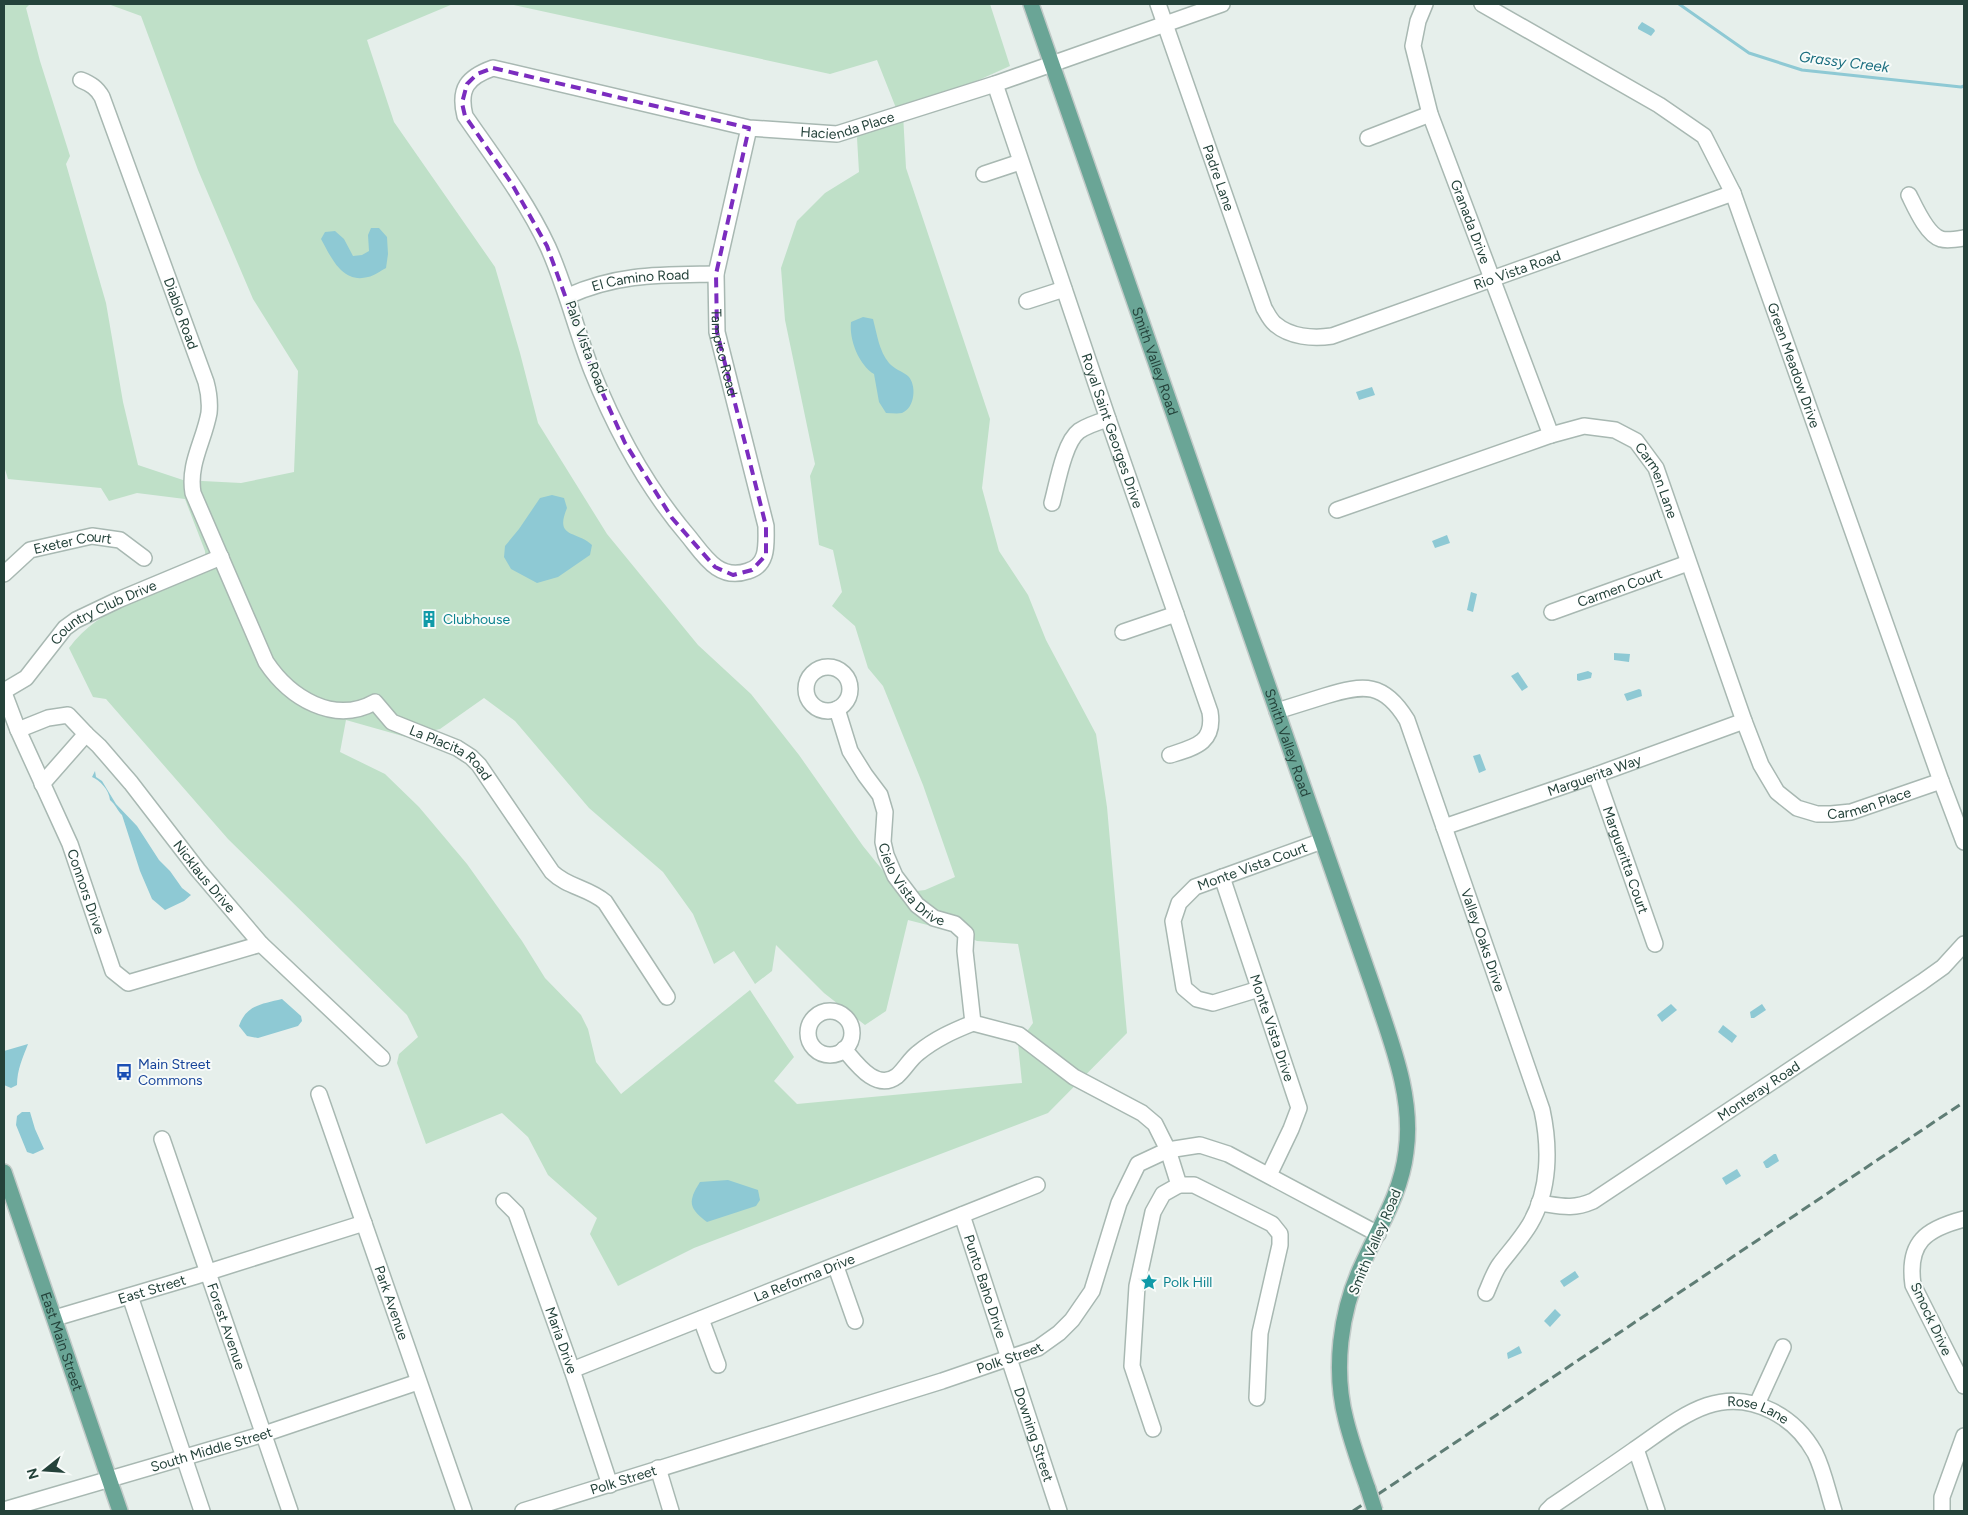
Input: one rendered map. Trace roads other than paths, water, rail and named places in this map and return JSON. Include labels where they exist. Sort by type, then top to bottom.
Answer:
[{"type":"main road","name":"Smith Valley Road","points":[[1031,4],[1391,1039],[1405,1096],[1408,1130],[1403,1170],[1394,1201],[1355,1283],[1343,1327],[1340,1349],[1341,1393],[1346,1419],[1375,1511]]},
{"type":"main road","name":"East Main Street","points":[[4,1172],[120,1511]]},
{"type":"street","name":"Padre Lane","points":[[1158,4],[1264,308],[1274,324],[1298,335]]},
{"type":"street","name":"Hacienda Place","points":[[467,84],[477,74],[493,68],[750,128],[837,134],[995,84],[1222,4]]},
{"type":"street","name":"Granada Drive","points":[[1425,4],[1418,22],[1413,46],[1430,114],[1551,435]]},
{"type":"street","name":"Green Meadow Drive","points":[[1482,4],[1659,105],[1704,136],[1733,193],[1964,842]]},
{"type":"street","name":"Diablo Road","points":[[81,80],[90,83],[98,90],[102,97],[206,382],[210,404],[191,476],[193,493],[221,557]]},
{"type":"street","name":"Palo Vista Road","points":[[467,84],[462,103],[465,116],[512,184],[547,246],[568,296],[592,370],[624,443],[672,518],[715,567],[732,575],[752,570]]},
{"type":"street","name":"Royal Saint Georges Drive","points":[[995,84],[1020,162],[1210,712],[1212,722],[1210,733],[1203,742],[1170,755]]},
{"type":"street","points":[[1368,138],[1430,114]]},
{"type":"street","name":"Tampico Road","points":[[750,128],[716,274],[717,332],[766,526],[766,554],[762,561],[752,570]]},
{"type":"street","points":[[984,174],[1020,162]]},
{"type":"street","name":"Rio Vista Road","points":[[1298,335],[1311,338],[1332,336],[1733,193]]},
{"type":"street","points":[[1909,195],[1922,222],[1935,235],[1941,239],[1964,238]]},
{"type":"street","name":"El Camino Road","points":[[568,296],[591,286],[638,276],[716,274]]},
{"type":"street","points":[[1027,301],[1064,289]]},
{"type":"street","points":[[1052,503],[1064,460],[1077,432],[1089,425],[1108,419]]},
{"type":"street","name":"Carmen Lane","points":[[1337,510],[1551,435],[1584,426],[1615,430],[1636,441],[1656,468],[1744,721],[1767,778],[1777,792],[1797,808]]},
{"type":"street","name":"Exeter Court","points":[[4,574],[30,550],[92,536],[120,540],[144,558]]},
{"type":"street","name":"Country Club Drive","points":[[4,692],[26,678],[65,628],[76,620],[118,600],[221,557]]},
{"type":"street","name":"La Placita Road","points":[[221,557],[260,649],[274,674],[284,685],[306,700],[334,710],[357,710],[375,702],[392,722],[456,748],[471,757],[479,765],[552,872],[566,883],[588,890],[605,902],[668,997]]},
{"type":"street","name":"Carmen Court","points":[[1552,612],[1688,563]]},
{"type":"street","points":[[1123,632],[1176,614]]},
{"type":"street","name":"Valley Oaks Drive","points":[[1277,711],[1359,687],[1382,693],[1393,700],[1407,720],[1542,1110],[1546,1127],[1547,1168],[1539,1203],[1530,1223],[1498,1266],[1486,1292]]},
{"type":"street","name":"Connors Drive","points":[[4,692],[18,730],[70,844],[113,971],[128,983],[261,944]]},
{"type":"street","name":"Cielo Vista Drive","points":[[837,709],[850,751],[880,795],[885,812],[883,842],[895,876],[917,906],[934,918],[956,924],[966,934],[965,951],[973,1023]]},
{"type":"street","name":"Nicklaus Drive","points":[[18,730],[48,718],[68,716],[99,746],[125,776],[198,870],[261,944],[382,1058]]},
{"type":"street","name":"Marguerita Way","points":[[1444,827],[1596,775],[1744,721]]},
{"type":"street","points":[[45,790],[86,734]]},
{"type":"street","name":"Margueritta Court","points":[[1596,775],[1655,944]]},
{"type":"street","name":"Carmen Place","points":[[1797,808],[1816,814],[1852,812],[1941,781]]},
{"type":"street","name":"Monte Vista Court","points":[[1259,989],[1213,1003],[1198,999],[1184,988],[1173,921],[1179,902],[1195,887],[1322,841]]},
{"type":"street","name":"Monte Vista Drive","points":[[1222,877],[1299,1108],[1269,1175]]},
{"type":"street","name":"Monteray Road","points":[[1539,1203],[1568,1208],[1579,1207],[1593,1201],[1922,982],[1943,967],[1964,944]]},
{"type":"street","points":[[844,1049],[864,1071],[877,1080],[886,1080],[895,1077],[916,1054],[944,1036],[973,1023],[1019,1035],[1074,1077],[1142,1112],[1155,1124],[1168,1150],[1179,1186]]},
{"type":"street","name":"Park Avenue","points":[[319,1094],[464,1511]]},
{"type":"street","name":"Forest Avenue","points":[[162,1139],[290,1511]]},
{"type":"street","name":"Polk Street","points":[[523,1511],[555,1506],[658,1468],[933,1384],[1038,1348],[1059,1333],[1072,1320],[1092,1290],[1119,1203],[1138,1164],[1168,1150],[1200,1146],[1228,1154],[1378,1234]]},
{"type":"street","name":"La Reforma Drive","points":[[572,1370],[1037,1185]]},
{"type":"street","points":[[1153,1429],[1132,1366],[1137,1286],[1153,1212],[1163,1194],[1179,1186],[1194,1185],[1259,1216],[1272,1224],[1280,1234],[1280,1245],[1260,1333],[1257,1398]]},
{"type":"street","name":"Maria Drive","points":[[504,1200],[516,1213],[572,1370],[610,1485]]},
{"type":"street","name":"Punto Baho Drive","points":[[962,1215],[1010,1358]]},
{"type":"street","name":"Smock Drive","points":[[1964,1219],[1943,1224],[1922,1238],[1916,1247],[1911,1271],[1913,1285],[1964,1386]]},
{"type":"street","name":"East Street","points":[[55,1318],[207,1273],[364,1223]]},
{"type":"street","points":[[836,1266],[855,1321]]},
{"type":"street","points":[[130,1296],[202,1511]]},
{"type":"street","points":[[701,1319],[718,1365]]},
{"type":"street","points":[[1757,1404],[1783,1347]]},
{"type":"street","name":"Downing Street","points":[[1010,1358],[1059,1511]]},
{"type":"street","name":"South Middle Street","points":[[4,1510],[264,1434],[418,1382]]},
{"type":"street","name":"Rose Lane","points":[[1547,1511],[1695,1410],[1729,1401],[1757,1404],[1778,1414],[1793,1425],[1816,1454],[1834,1511]]},
{"type":"street","points":[[1942,1511],[1942,1497],[1964,1436]]},
{"type":"street","points":[[1636,1449],[1657,1511]]},
{"type":"street","points":[[658,1468],[671,1511]]},
{"type":"water","points":[[1642,22],[1654,29],[1655,31],[1651,36],[1638,29]]},
{"type":"water","points":[[371,228],[379,228],[387,237],[388,254],[386,268],[375,275],[359,278],[351,277],[344,273],[333,261],[321,239],[325,232],[335,231],[344,239],[353,256],[362,255],[369,251],[368,235]]},
{"type":"water","points":[[863,317],[873,319],[881,348],[889,363],[911,380],[913,385],[912,401],[910,406],[902,413],[886,413],[879,402],[874,374],[864,365],[853,344],[851,322]]},
{"type":"water","points":[[1372,387],[1375,395],[1359,400],[1356,392]]},
{"type":"water","points":[[552,495],[564,498],[567,508],[563,525],[565,529],[592,545],[590,555],[558,577],[537,583],[511,569],[504,557],[505,546],[540,498]]},
{"type":"water","points":[[1447,535],[1450,543],[1435,548],[1432,541]]},
{"type":"water","points":[[1471,592],[1477,594],[1473,612],[1467,610]]},
{"type":"water","points":[[1614,653],[1630,654],[1629,662],[1614,660]]},
{"type":"water","points":[[1588,671],[1592,673],[1591,678],[1577,680],[1577,674]]},
{"type":"water","points":[[1518,672],[1528,687],[1522,691],[1511,676]]},
{"type":"water","points":[[1639,689],[1642,696],[1627,701],[1624,694]]},
{"type":"water","points":[[1480,754],[1486,770],[1479,773],[1473,756]]},
{"type":"water","points":[[95,771],[96,777],[102,781],[116,804],[137,826],[159,860],[170,871],[182,888],[191,895],[184,901],[165,910],[152,899],[140,871],[122,815],[110,800],[104,786],[92,777]]},
{"type":"water","points":[[282,999],[301,1016],[302,1021],[298,1026],[258,1038],[247,1036],[239,1026],[246,1014],[256,1006]]},
{"type":"water","points":[[1671,1004],[1677,1010],[1662,1022],[1657,1015]]},
{"type":"water","points":[[1762,1004],[1766,1010],[1751,1018],[1750,1012]]},
{"type":"water","points":[[1723,1025],[1737,1036],[1732,1043],[1718,1032]]},
{"type":"water","points":[[28,1044],[19,1069],[17,1085],[11,1088],[4,1085],[4,1051]]},
{"type":"water","points":[[22,1112],[30,1112],[44,1149],[33,1154],[27,1152],[16,1125],[17,1116]]},
{"type":"water","points":[[1776,1154],[1779,1161],[1766,1168],[1763,1162]]},
{"type":"water","points":[[1737,1169],[1741,1176],[1726,1185],[1722,1178]]},
{"type":"water","points":[[728,1180],[758,1190],[760,1200],[756,1206],[707,1222],[693,1208],[693,1194],[700,1182]]},
{"type":"water","points":[[1575,1271],[1579,1277],[1564,1287],[1560,1281]]},
{"type":"water","points":[[1555,1309],[1561,1315],[1550,1327],[1544,1321]]},
{"type":"water","points":[[1519,1346],[1522,1353],[1508,1359],[1507,1353]]},
{"type":"waterway","name":"Grassy Creek","points":[[1679,4],[1749,53],[1802,70],[1964,86]]},
{"type":"railway","points":[[1353,1511],[1964,1102]]},
{"type":"place","name":"Clubhouse","points":[[429,619]]},
{"type":"place","name":"Main Street Commons","points":[[124,1072]]},
{"type":"place","name":"Polk Hill","points":[[1149,1282]]}]
